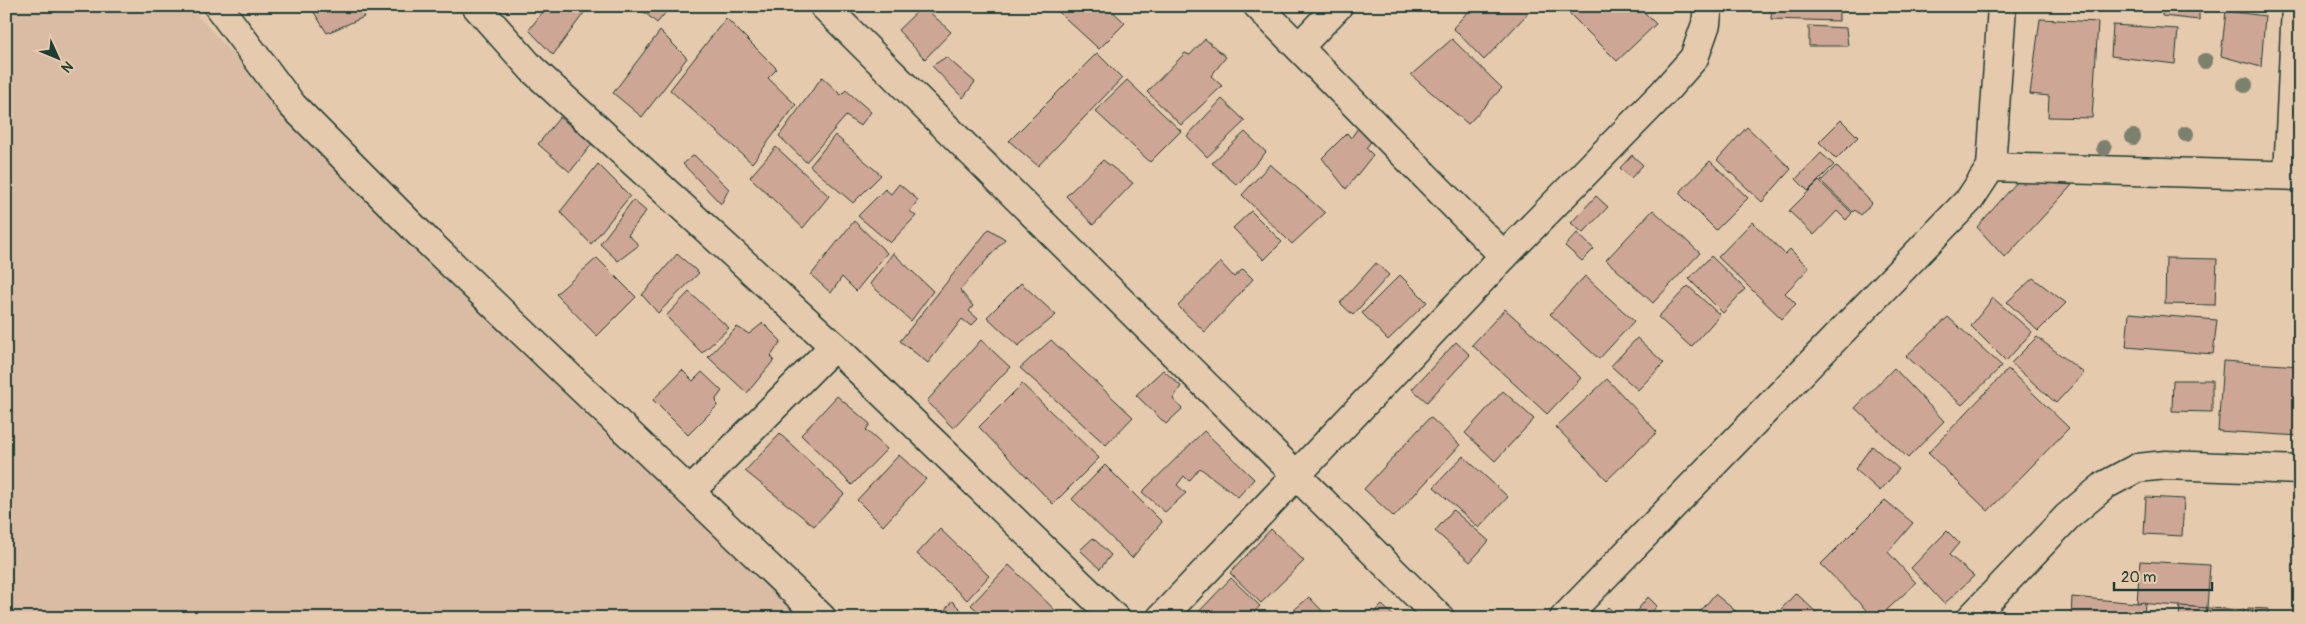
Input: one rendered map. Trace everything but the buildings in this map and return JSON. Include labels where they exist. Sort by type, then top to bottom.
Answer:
[{"type":"street","points":[[218,6],[292,105],[427,240],[822,618]]},
{"type":"street","points":[[476,6],[532,70],[834,346],[1115,618]]},
{"type":"street","points":[[824,6],[1440,618]]},
{"type":"street","points":[[1258,6],[1504,256]]},
{"type":"street","points":[[1298,47],[1338,6]]},
{"type":"street","points":[[1161,618],[1504,256],[1664,92],[1694,58],[1706,24],[1708,6]]},
{"type":"street","points":[[1564,618],[1970,199],[1991,167],[2002,6]]},
{"type":"street","points":[[1991,167],[2294,175],[2296,6]]},
{"type":"street","points":[[690,492],[834,346]]},
{"type":"street","points":[[1971,618],[2067,517],[2105,485],[2137,468],[2166,464],[2300,470]]},
{"type":"shaded area","points":[[6,6],[189,6],[247,70],[412,240],[802,618],[6,618]]}]
